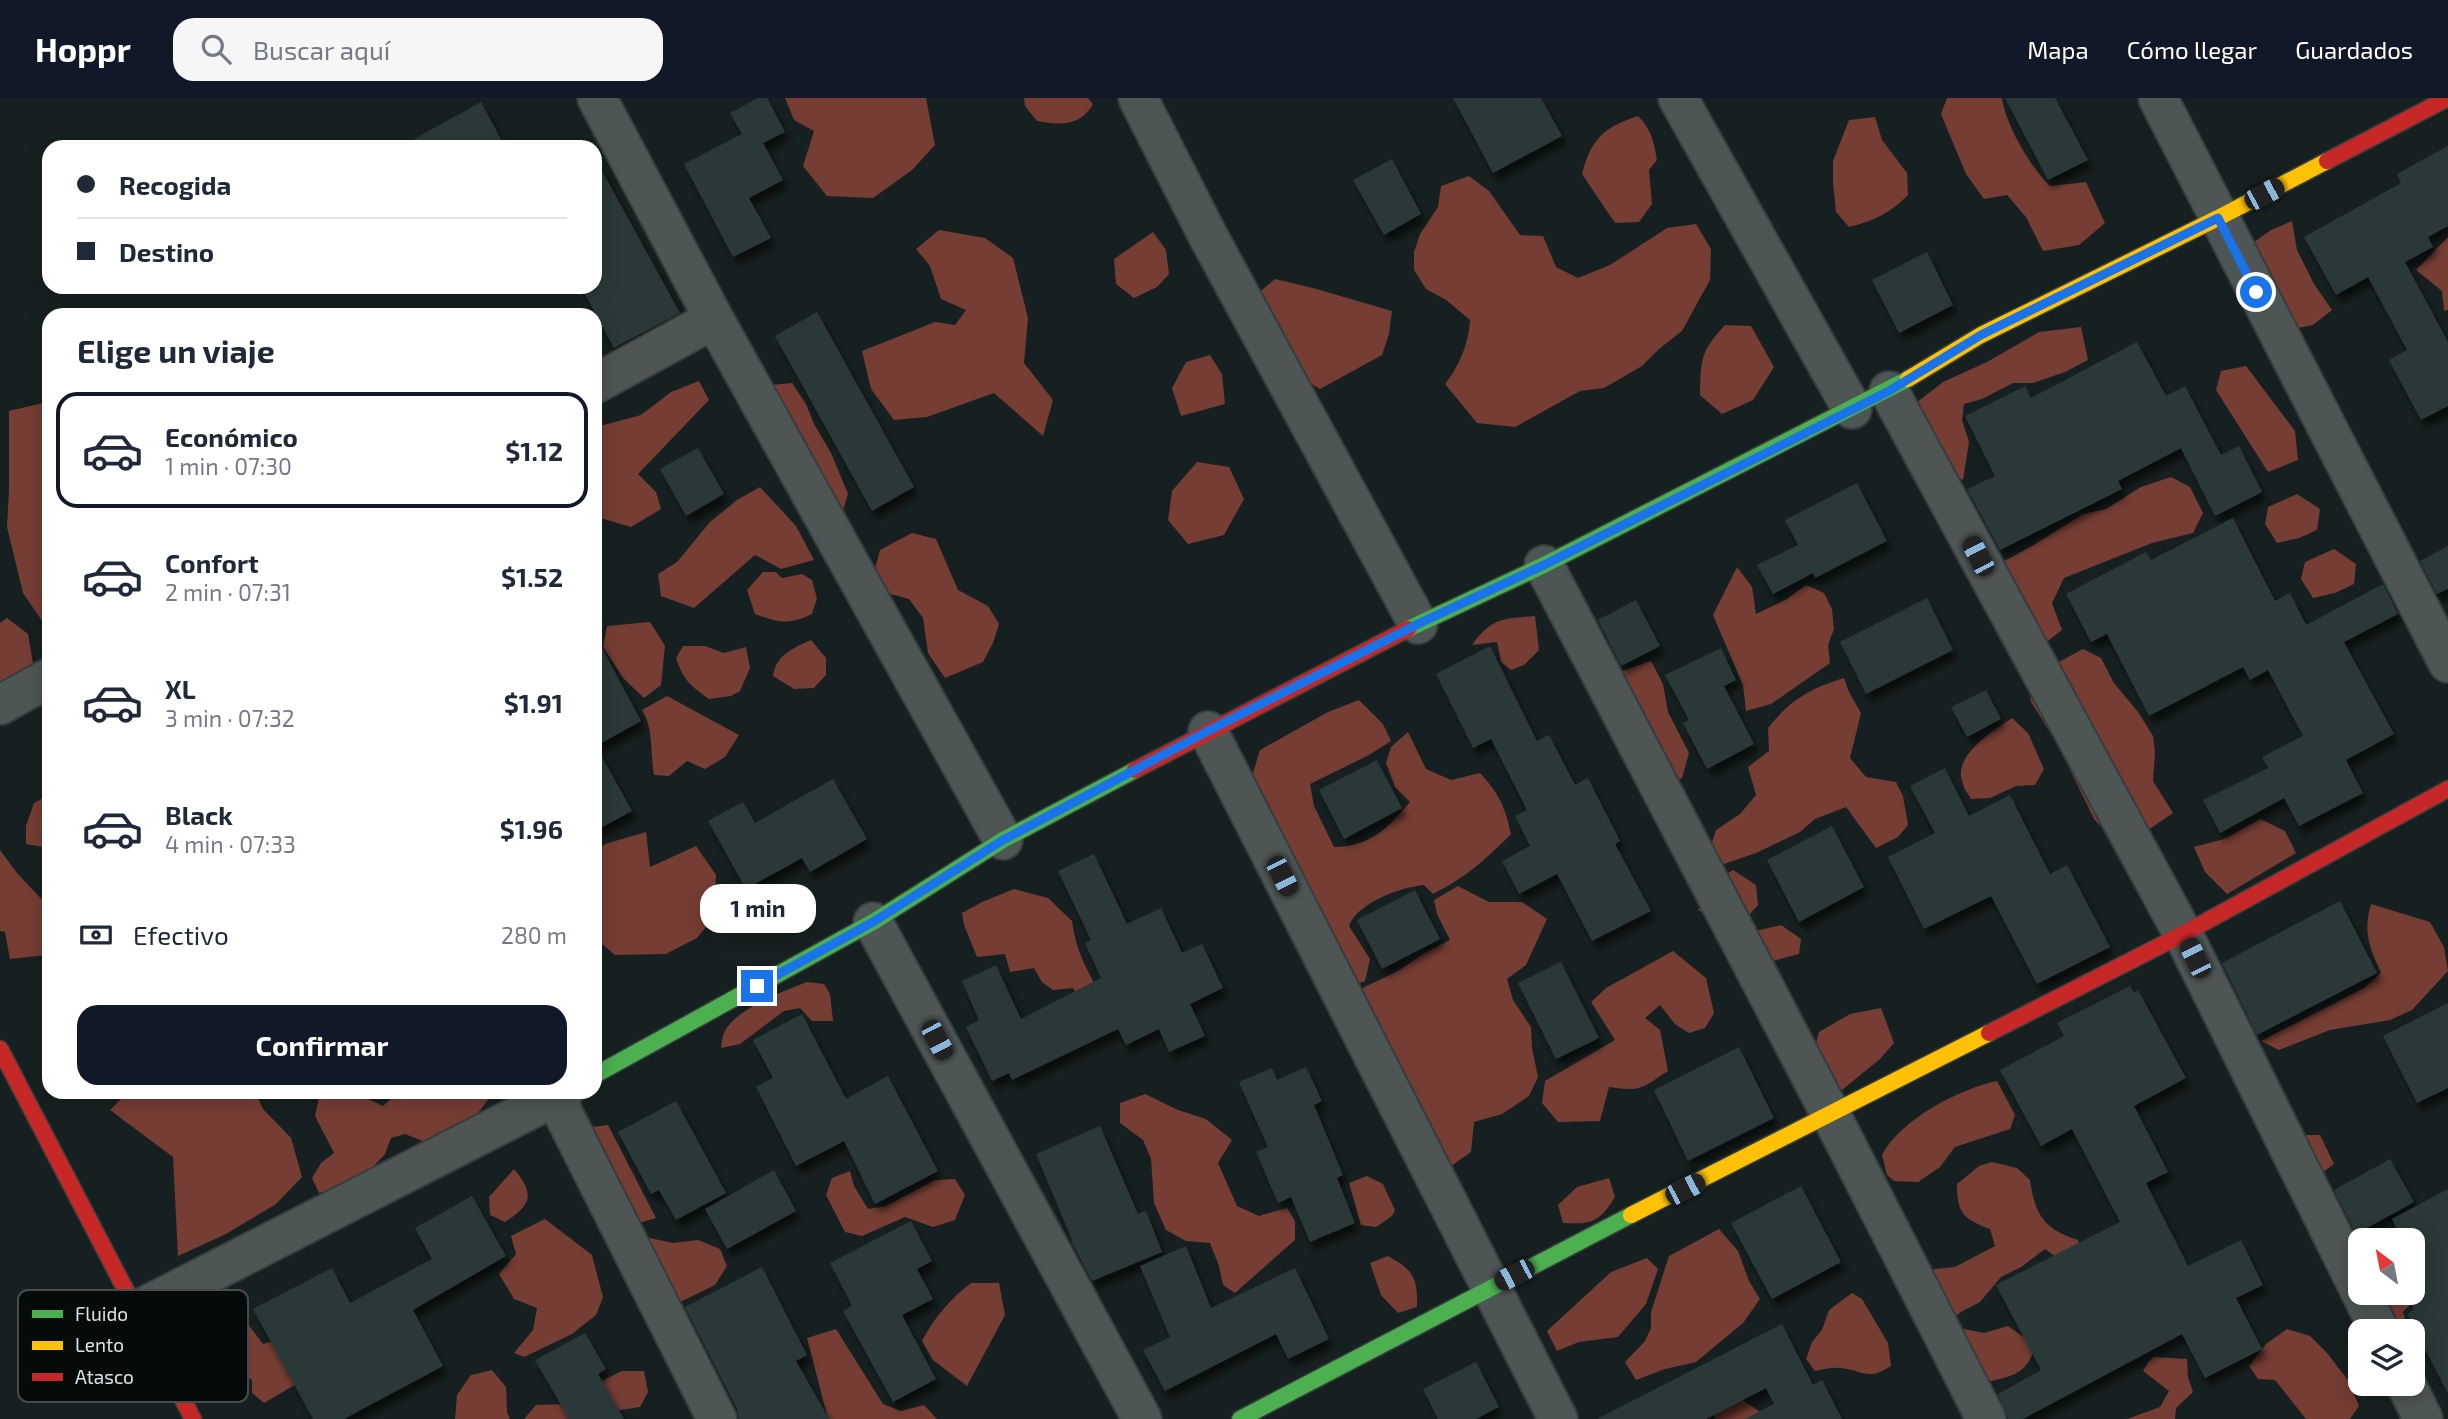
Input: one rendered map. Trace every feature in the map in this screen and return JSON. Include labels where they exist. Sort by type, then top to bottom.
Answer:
[{"type":"street","points":[[597,98],[714,319],[1003,840]]},
{"type":"street","points":[[1138,98],[1213,247],[1418,624]]},
{"type":"street","points":[[1678,98],[1852,409]]},
{"type":"street","points":[[2158,98],[2448,663]]},
{"type":"street","points":[[602,1071],[873,922],[1003,840],[1208,731],[1889,391],[1981,335],[2218,218],[2448,98]]},
{"type":"street","points":[[602,380],[714,319]]},
{"type":"street","points":[[1889,391],[2183,934],[2348,1267]]},
{"type":"street","points":[[1544,565],[1986,1419]]},
{"type":"street","points":[[0,705],[42,682]]},
{"type":"street","points":[[1208,731],[1558,1419]]},
{"type":"street","points":[[1240,1419],[1490,1287],[2183,934],[2448,789]]},
{"type":"street","points":[[873,922],[1142,1419]]},
{"type":"street","points":[[0,1049],[125,1290]]},
{"type":"street","points":[[177,1290],[551,1099]]},
{"type":"street","points":[[561,1099],[717,1419]]},
{"type":"street","points":[[2412,1396],[2423,1419]]},
{"type":"street","points":[[183,1402],[192,1419]]},
{"type":"shaded area","points":[[785,98],[926,98],[935,145],[912,170],[873,198],[827,196],[803,166],[814,131],[794,120]]},
{"type":"shaded area","points":[[1024,98],[1088,98],[1093,104],[1076,121],[1054,123],[1037,121],[1025,106]]},
{"type":"shaded area","points":[[1947,98],[2002,98],[2014,133],[2042,178],[2050,186],[2086,182],[2105,223],[2079,245],[2043,251],[2026,217],[2007,195],[1984,199],[1966,174],[1941,114]]},
{"type":"shaded area","points":[[1638,116],[1646,126],[1655,147],[1657,160],[1649,170],[1652,204],[1639,222],[1615,223],[1582,174],[1590,152],[1601,136],[1616,125]]},
{"type":"shaded area","points":[[1875,117],[1882,140],[1907,173],[1908,195],[1881,216],[1849,227],[1836,212],[1833,161],[1849,120]]},
{"type":"shaded area","points":[[1469,176],[1489,191],[1520,235],[1543,236],[1556,267],[1578,278],[1610,265],[1667,228],[1696,224],[1711,249],[1710,280],[1682,331],[1642,366],[1604,388],[1580,391],[1515,427],[1477,423],[1445,384],[1462,354],[1470,320],[1446,300],[1426,289],[1414,270],[1414,252],[1420,234],[1438,207],[1441,186]]},
{"type":"shaded area","points":[[2292,221],[2297,250],[2314,284],[2332,310],[2313,325],[2288,330],[2252,260],[2254,242],[2271,230]]},
{"type":"shaded area","points":[[939,230],[985,238],[1013,258],[1028,318],[1024,363],[1053,400],[1043,436],[994,393],[927,417],[894,420],[871,389],[862,351],[935,322],[955,325],[966,310],[941,299],[930,266],[916,249]]},
{"type":"shaded area","points":[[1153,232],[1166,250],[1169,274],[1157,287],[1134,298],[1116,284],[1114,259]]},
{"type":"shaded area","points":[[2448,237],[2448,310],[2444,311],[2442,291],[2416,270]]},
{"type":"shaded area","points":[[1275,279],[1392,311],[1389,334],[1382,355],[1320,389],[1294,374],[1255,296]]},
{"type":"shaded area","points":[[1725,325],[1751,326],[1774,367],[1753,400],[1722,414],[1700,395],[1700,383],[1706,350]]},
{"type":"shaded area","points":[[2081,327],[2088,360],[2065,372],[2033,383],[2013,383],[1982,399],[1964,404],[1962,420],[1969,442],[1963,480],[1945,470],[1907,410],[1943,382],[1987,362],[2039,332]]},
{"type":"shaded area","points":[[1210,355],[1222,374],[1225,404],[1181,416],[1172,388],[1186,362]]},
{"type":"shaded area","points":[[2246,366],[2295,431],[2298,460],[2268,472],[2216,390],[2221,371]]},
{"type":"shaded area","points":[[699,381],[709,400],[638,474],[656,492],[661,509],[631,527],[602,518],[602,425],[641,415],[671,392]]},
{"type":"shaded area","points":[[792,383],[831,453],[848,494],[842,514],[772,385]]},
{"type":"shaded area","points":[[42,403],[42,621],[23,593],[7,527],[9,411]]},
{"type":"shaded area","points":[[1197,462],[1229,467],[1244,499],[1224,535],[1188,544],[1168,520],[1172,491]]},
{"type":"shaded area","points":[[2171,477],[2190,487],[2203,513],[2193,533],[2152,543],[2064,578],[2052,603],[2062,630],[2027,657],[1988,570],[2083,514],[2106,509],[2141,487]]},
{"type":"shaded area","points":[[760,487],[796,526],[814,560],[781,569],[755,555],[694,608],[661,596],[658,574],[677,562],[710,522],[737,500]]},
{"type":"shaded area","points":[[2297,494],[2320,509],[2317,530],[2277,543],[2265,524],[2268,507]]},
{"type":"shaded area","points":[[912,533],[936,539],[958,590],[988,606],[999,624],[983,662],[945,678],[928,653],[923,618],[909,599],[883,592],[873,576],[880,550]]},
{"type":"shaded area","points":[[2334,549],[2356,564],[2354,584],[2335,593],[2313,598],[2301,579],[2305,562]]},
{"type":"shaded area","points":[[1737,567],[1752,587],[1756,614],[1787,599],[1806,585],[1824,593],[1832,609],[1834,629],[1828,645],[1830,663],[1771,704],[1746,711],[1743,685],[1713,615]]},
{"type":"shaded area","points":[[763,572],[776,572],[782,578],[802,574],[812,580],[817,598],[812,614],[784,622],[755,614],[747,590]]},
{"type":"shaded area","points":[[1535,616],[1539,650],[1524,665],[1511,670],[1501,662],[1497,642],[1472,645],[1492,624]]},
{"type":"shaded area","points":[[7,618],[28,634],[34,669],[0,697],[0,623]]},
{"type":"shaded area","points":[[650,622],[665,646],[661,685],[644,698],[624,679],[603,647],[607,626]]},
{"type":"shaded area","points":[[811,640],[826,658],[826,675],[814,688],[794,689],[773,676],[782,657]]},
{"type":"shaded area","points":[[683,646],[705,646],[724,653],[746,647],[750,668],[740,691],[731,696],[709,699],[697,690],[688,682],[676,658]]},
{"type":"shaded area","points":[[2083,649],[2101,658],[2114,683],[2138,712],[2153,736],[2153,781],[2173,813],[2148,830],[2117,844],[2094,819],[2057,743],[2031,702],[2029,678]]},
{"type":"shaded area","points":[[1651,661],[1663,684],[1668,712],[1689,753],[1682,778],[1662,788],[1596,709],[1614,674]]},
{"type":"shaded area","points":[[1844,678],[1861,713],[1850,758],[1866,777],[1896,782],[1903,796],[1908,825],[1898,837],[1876,848],[1846,807],[1815,819],[1800,832],[1756,853],[1721,865],[1709,852],[1716,830],[1740,814],[1756,795],[1748,767],[1769,751],[1768,728],[1802,696]]},
{"type":"shaded area","points":[[667,696],[739,735],[725,757],[705,769],[687,761],[669,776],[654,775],[650,733],[642,710]]},
{"type":"shaded area","points":[[1359,700],[1383,724],[1391,741],[1310,784],[1314,806],[1334,847],[1358,843],[1377,834],[1410,802],[1395,787],[1386,763],[1391,747],[1408,732],[1426,769],[1451,780],[1480,773],[1500,801],[1511,834],[1474,868],[1433,894],[1424,885],[1415,886],[1392,893],[1361,910],[1349,926],[1370,959],[1365,981],[1340,991],[1252,776],[1260,750],[1328,712]]},
{"type":"shaded area","points":[[2012,718],[2028,733],[2044,769],[2035,785],[2016,786],[1990,798],[1971,799],[1965,790],[1961,774],[1968,754]]},
{"type":"shaded area","points":[[42,799],[42,847],[26,844],[26,826],[34,803]]},
{"type":"shaded area","points":[[2260,819],[2285,831],[2296,853],[2227,894],[2205,872],[2194,847],[2224,839]]},
{"type":"shaded area","points":[[646,832],[650,867],[696,846],[716,875],[714,917],[697,938],[666,954],[615,955],[602,944],[602,847]]},
{"type":"shaded area","points":[[0,850],[42,900],[42,956],[10,959],[5,932],[0,931]]},
{"type":"shaded area","points":[[1733,870],[1756,885],[1758,905],[1743,922],[1721,922],[1698,910],[1717,880]]},
{"type":"shaded area","points":[[1458,886],[1489,902],[1522,902],[1547,919],[1526,965],[1507,979],[1513,1000],[1531,1027],[1538,1077],[1529,1096],[1502,1114],[1474,1122],[1471,1152],[1444,1171],[1346,996],[1398,971],[1450,940],[1437,914],[1434,900]]},
{"type":"shaded area","points":[[1014,889],[1048,898],[1072,921],[1082,959],[1101,995],[1083,1006],[1073,988],[1053,990],[1042,982],[1034,968],[1010,972],[1005,954],[977,957],[962,913]]},
{"type":"shaded area","points":[[2371,904],[2430,922],[2444,947],[2448,971],[2412,1010],[2390,1020],[2330,1030],[2279,1050],[2261,1041],[2364,988],[2381,973],[2368,939],[2367,923]]},
{"type":"shaded area","points":[[1781,925],[1801,939],[1799,954],[1769,962],[1734,936]]},
{"type":"shaded area","points":[[1673,951],[1706,978],[1714,1013],[1705,1028],[1689,1033],[1675,1024],[1660,1005],[1645,1018],[1660,1030],[1668,1071],[1635,1089],[1609,1087],[1600,1121],[1558,1122],[1542,1103],[1545,1081],[1615,1040],[1591,1002],[1606,988]]},
{"type":"shaded area","points":[[807,982],[824,984],[830,994],[833,1021],[812,1021],[800,1008],[784,1011],[740,1044],[721,1048],[725,1031],[740,1015],[762,1001]]},
{"type":"shaded area","points":[[1881,1008],[1894,1043],[1880,1059],[1842,1090],[1811,1096],[1813,1053],[1819,1032],[1850,1014]]},
{"type":"shaded area","points":[[1997,1081],[2015,1115],[2010,1129],[1955,1147],[1940,1167],[1918,1182],[1894,1181],[1887,1175],[1882,1155],[1903,1129],[1949,1098]]},
{"type":"shaded area","points":[[1145,1094],[1178,1110],[1206,1119],[1232,1140],[1218,1163],[1237,1206],[1259,1216],[1287,1208],[1295,1221],[1295,1240],[1235,1293],[1223,1285],[1210,1243],[1186,1241],[1166,1230],[1154,1203],[1151,1159],[1143,1140],[1120,1123],[1120,1103]]},
{"type":"shaded area","points":[[121,1099],[258,1099],[263,1109],[291,1138],[302,1177],[276,1204],[226,1234],[178,1256],[173,1157],[110,1110]]},
{"type":"shaded area","points":[[319,1099],[368,1099],[383,1106],[391,1099],[489,1099],[471,1122],[428,1143],[405,1134],[391,1138],[385,1154],[358,1183],[319,1193],[312,1178],[321,1163],[334,1153],[315,1116]]},
{"type":"shaded area","points":[[608,1125],[656,1218],[625,1227],[585,1128]]},
{"type":"shaded area","points":[[2298,1135],[2320,1135],[2334,1164],[2315,1178]]},
{"type":"shaded area","points":[[1992,1162],[2017,1168],[2030,1180],[2035,1203],[2043,1219],[2057,1231],[2078,1240],[2080,1251],[2056,1257],[2045,1249],[2021,1267],[2001,1277],[1980,1302],[1948,1322],[1913,1281],[1935,1269],[1955,1267],[1995,1246],[1990,1229],[1973,1222],[1963,1214],[1957,1194],[1957,1184],[1979,1166]]},
{"type":"shaded area","points":[[514,1169],[525,1185],[528,1198],[521,1210],[505,1222],[490,1215],[489,1197]]},
{"type":"shaded area","points":[[850,1171],[854,1186],[868,1209],[886,1206],[935,1180],[955,1179],[965,1195],[955,1220],[933,1227],[905,1217],[862,1236],[845,1232],[826,1195],[832,1178]]},
{"type":"shaded area","points":[[1367,1176],[1383,1184],[1395,1210],[1392,1216],[1376,1227],[1361,1225],[1349,1183]]},
{"type":"shaded area","points":[[1609,1178],[1615,1197],[1600,1216],[1589,1222],[1563,1223],[1558,1205],[1577,1187]]},
{"type":"shaded area","points":[[545,1219],[592,1255],[603,1297],[596,1315],[572,1334],[524,1357],[514,1353],[533,1330],[537,1308],[514,1299],[499,1274],[516,1254],[511,1236]]},
{"type":"shaded area","points":[[1719,1229],[1738,1251],[1749,1281],[1760,1299],[1743,1323],[1696,1362],[1665,1369],[1636,1380],[1625,1362],[1645,1341],[1651,1328],[1651,1312],[1669,1256]]},
{"type":"shaded area","points":[[650,1238],[673,1243],[698,1240],[720,1249],[727,1266],[715,1285],[678,1303],[637,1246]]},
{"type":"shaded area","points":[[1388,1256],[1408,1270],[1415,1281],[1417,1307],[1398,1313],[1381,1295],[1370,1263]]},
{"type":"shaded area","points":[[1647,1258],[1658,1269],[1646,1304],[1618,1337],[1579,1342],[1557,1351],[1547,1331],[1611,1272]]},
{"type":"shaded area","points":[[971,1283],[999,1283],[1005,1315],[967,1386],[933,1360],[922,1341],[943,1309]]},
{"type":"shaded area","points":[[1852,1293],[1862,1299],[1888,1343],[1891,1366],[1869,1374],[1834,1368],[1815,1371],[1806,1359],[1812,1342],[1822,1330],[1829,1310]]},
{"type":"shaded area","points":[[2363,1306],[2409,1306],[2403,1312],[2405,1319],[2366,1319]]},
{"type":"shaded area","points":[[248,1324],[263,1344],[277,1340],[312,1375],[264,1403],[252,1393],[252,1380],[248,1378]]},
{"type":"shaded area","points":[[2008,1326],[2035,1345],[2032,1355],[2017,1373],[1983,1383],[1959,1328],[1984,1333]]},
{"type":"shaded area","points":[[836,1329],[883,1404],[901,1411],[924,1405],[937,1419],[828,1419],[807,1338]]},
{"type":"shaded area","points":[[2287,1329],[2310,1336],[2348,1380],[2348,1396],[2355,1396],[2359,1406],[2350,1419],[2306,1419],[2275,1380],[2258,1379],[2249,1366],[2266,1344]]},
{"type":"shaded area","points":[[2154,1357],[2187,1359],[2188,1377],[2193,1392],[2176,1408],[2175,1419],[2127,1419],[2160,1407],[2169,1391],[2143,1371]]},
{"type":"shaded area","points":[[492,1370],[506,1387],[507,1412],[510,1419],[455,1419],[457,1395],[471,1375]]},
{"type":"shaded area","points":[[622,1371],[644,1371],[648,1392],[640,1407],[591,1419],[524,1419],[536,1405],[570,1404],[599,1382]]},
{"type":"shaded area","points":[[1737,1396],[1770,1419],[1716,1419],[1708,1406]]},
{"type":"building","points":[[758,98],[767,98],[785,132],[763,143],[783,180],[749,198],[771,238],[733,257],[684,164],[742,134],[730,113]]},
{"type":"building","points":[[1453,98],[1541,98],[1562,136],[1493,173]]},
{"type":"building","points":[[2005,98],[2055,98],[2088,160],[2048,180]]},
{"type":"building","points":[[481,102],[501,140],[413,140]]},
{"type":"building","points":[[2448,146],[2448,226],[2428,237],[2433,247],[2405,262],[2448,342],[2448,406],[2421,420],[2389,360],[2407,350],[2368,277],[2336,295],[2304,237],[2401,183],[2397,174]]},
{"type":"building","points":[[1392,159],[1421,214],[1384,235],[1353,180]]},
{"type":"building","points":[[602,171],[680,313],[614,348],[602,326],[602,308],[592,308],[585,294],[602,294]]},
{"type":"building","points":[[1927,252],[1953,305],[1899,333],[1872,280]]},
{"type":"building","points":[[817,312],[914,487],[872,511],[775,336]]},
{"type":"building","points":[[2137,342],[2166,396],[2185,386],[2221,455],[2239,446],[2262,492],[2215,516],[2181,448],[2118,481],[2122,489],[2000,550],[1967,489],[1995,476],[1965,416],[2025,386],[2031,398]]},
{"type":"building","points":[[698,448],[724,494],[686,516],[660,469]]},
{"type":"building","points":[[1857,483],[1887,541],[1815,578],[1813,573],[1773,594],[1757,565],[1798,545],[1785,520]]},
{"type":"building","points":[[2233,518],[2275,601],[2290,593],[2306,625],[2383,584],[2398,614],[2344,642],[2394,734],[2346,760],[2363,793],[2299,826],[2284,798],[2220,833],[2203,800],[2268,768],[2262,757],[2303,736],[2268,670],[2250,680],[2243,667],[2149,716],[2107,634],[2091,642],[2066,594],[2146,552],[2151,560]]},
{"type":"building","points":[[2448,546],[2448,589],[2437,594],[2420,561]]},
{"type":"building","points":[[1927,598],[1953,650],[1866,694],[1840,642]]},
{"type":"building","points":[[1636,600],[1660,646],[1621,666],[1598,620]]},
{"type":"building","points":[[1490,646],[1537,741],[1549,735],[1575,785],[1588,778],[1620,841],[1615,844],[1651,911],[1592,941],[1557,874],[1519,894],[1502,861],[1530,846],[1515,816],[1527,810],[1491,739],[1473,748],[1436,674]]},
{"type":"building","points":[[602,648],[641,721],[602,743]]},
{"type":"building","points":[[1721,648],[1736,680],[1724,686],[1754,744],[1707,769],[1683,723],[1689,720],[1665,675]]},
{"type":"building","points":[[1986,690],[2001,719],[1967,737],[1951,707]]},
{"type":"building","points":[[602,757],[632,811],[602,827]]},
{"type":"building","points":[[1377,760],[1402,808],[1344,839],[1319,790]]},
{"type":"building","points":[[1945,768],[1969,816],[2010,795],[2050,874],[2067,865],[2110,947],[2037,984],[1991,896],[1924,929],[1888,857],[1935,833],[1910,786]]},
{"type":"building","points":[[833,779],[867,839],[810,872],[802,858],[746,889],[708,821],[743,802],[755,823]]},
{"type":"building","points":[[1832,826],[1864,887],[1799,922],[1767,860]]},
{"type":"building","points":[[1094,854],[1127,924],[1161,908],[1182,953],[1202,944],[1223,988],[1190,1004],[1205,1036],[1169,1052],[1159,1029],[1126,1045],[1118,1029],[1012,1080],[1009,1073],[992,1081],[966,1027],[979,1020],[962,981],[996,965],[1021,1019],[1101,978],[1085,943],[1091,940],[1058,871]]},
{"type":"building","points":[[1415,890],[1440,939],[1382,969],[1357,920]]},
{"type":"building","points":[[2340,901],[2377,973],[2257,1035],[2222,963]]},
{"type":"building","points":[[1561,962],[1599,1038],[1556,1059],[1518,983]]},
{"type":"building","points":[[2130,986],[2134,993],[2138,990],[2186,1078],[2134,1106],[2168,1172],[2146,1183],[2188,1266],[2241,1240],[2263,1285],[2236,1298],[2262,1349],[2205,1378],[2182,1334],[2023,1419],[2008,1419],[1998,1394],[2041,1370],[1996,1285],[2120,1222],[2072,1129],[2041,1146],[2000,1070],[2064,1036],[2057,1023]]},
{"type":"building","points":[[2448,1003],[2448,1088],[2417,1103],[2383,1036]]},
{"type":"building","points":[[802,1014],[846,1099],[888,1076],[938,1171],[875,1204],[844,1141],[796,1166],[756,1087],[773,1078],[753,1040]]},
{"type":"building","points":[[1739,1047],[1774,1118],[1688,1161],[1654,1090]]},
{"type":"building","points":[[1306,1067],[1322,1101],[1314,1105],[1343,1175],[1337,1178],[1355,1223],[1310,1242],[1291,1197],[1278,1203],[1256,1152],[1268,1147],[1239,1082],[1272,1068],[1277,1080]]},
{"type":"building","points":[[676,1101],[726,1193],[676,1220],[659,1190],[651,1194],[618,1132]]},
{"type":"building","points":[[1100,1126],[1138,1214],[1146,1211],[1162,1252],[1092,1281],[1071,1241],[1036,1154]]},
{"type":"building","points":[[2390,1159],[2414,1202],[2367,1228],[2353,1228],[2334,1190]]},
{"type":"building","points":[[774,1170],[796,1211],[727,1249],[705,1209]]},
{"type":"building","points":[[1801,1186],[1841,1262],[1772,1299],[1731,1223]]},
{"type":"building","points":[[2448,1189],[2448,1394],[2425,1349],[2425,1319],[2410,1319],[2407,1314],[2413,1310],[2413,1306],[2426,1306],[2426,1228],[2397,1228],[2392,1219]]},
{"type":"building","points":[[472,1196],[506,1256],[413,1310],[443,1366],[344,1419],[313,1419],[253,1309],[332,1268],[350,1303],[432,1259],[415,1228]]},
{"type":"building","points":[[911,1221],[932,1261],[917,1269],[933,1299],[902,1315],[936,1379],[893,1402],[843,1311],[852,1306],[830,1263]]},
{"type":"building","points":[[1186,1246],[1211,1308],[1295,1268],[1329,1339],[1288,1359],[1276,1334],[1165,1391],[1143,1350],[1170,1337],[1140,1266]]},
{"type":"building","points":[[762,1267],[807,1355],[796,1361],[829,1419],[739,1419],[737,1409],[685,1307]]},
{"type":"building","points":[[1782,1324],[1813,1385],[1822,1380],[1842,1419],[1745,1419],[1774,1404],[1766,1388],[1706,1419],[1597,1419]]},
{"type":"building","points":[[585,1333],[606,1369],[598,1374],[624,1419],[569,1419],[535,1360]]},
{"type":"building","points":[[1476,1362],[1499,1407],[1476,1419],[1438,1419],[1423,1389]]},
{"type":"traffic: fast","points":[[1408,629],[1544,565],[1908,379]]},
{"type":"traffic: fast","points":[[602,1071],[873,922],[1003,840],[1135,770]]},
{"type":"traffic: fast","points":[[1240,1419],[1631,1215]]},
{"type":"traffic: slow","points":[[1908,379],[1981,335],[2327,161]]},
{"type":"traffic: slow","points":[[1631,1215],[1989,1033]]},
{"type":"traffic: jam","points":[[2327,161],[2448,98]]},
{"type":"traffic: jam","points":[[1135,770],[1408,629]]},
{"type":"traffic: jam","points":[[1989,1033],[2183,934],[2448,789]]},
{"type":"traffic: jam","points":[[0,1049],[126,1290]]},
{"type":"traffic: jam","points":[[184,1402],[193,1419]]},
{"type":"route","points":[[757,986],[873,922],[1003,840],[1208,731],[1889,391],[1981,335],[2218,218],[2256,292]]}]
